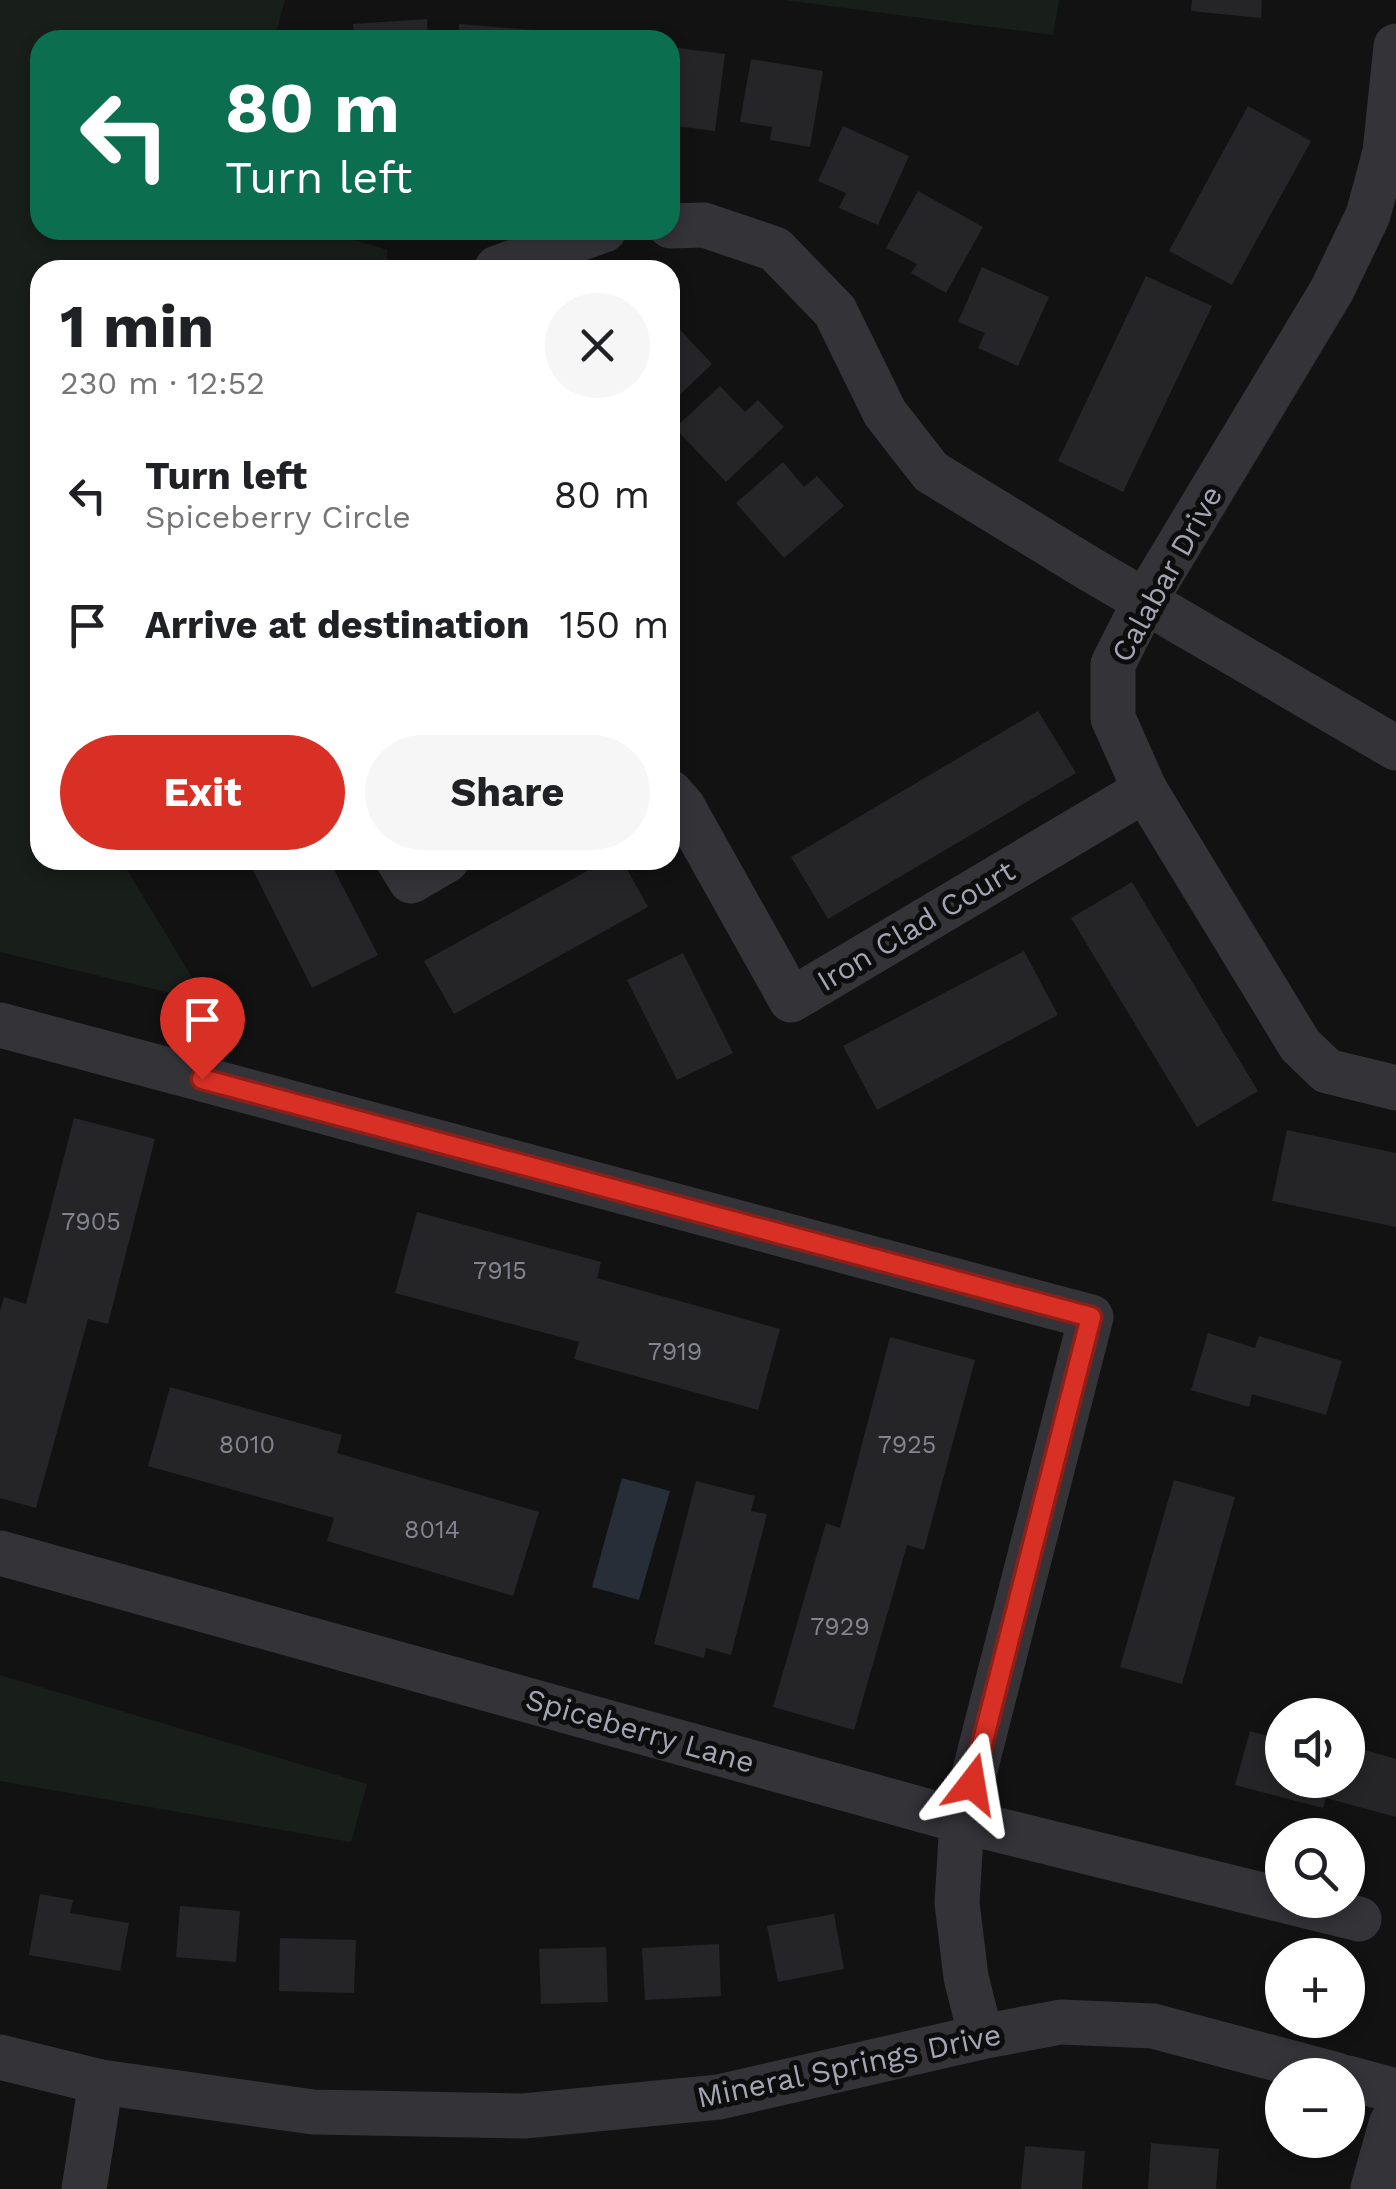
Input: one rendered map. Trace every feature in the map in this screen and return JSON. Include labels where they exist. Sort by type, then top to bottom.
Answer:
[{"type":"street","name":"Calabar Drive","points":[[1396,46],[1385,152],[1368,215],[1332,290],[1144,601],[1113,664],[1113,718],[1145,790],[1300,1045],[1327,1071],[1396,1088]]},
{"type":"street","points":[[680,225],[704,224],[775,249],[835,311],[885,414],[931,472],[1396,748]]},
{"type":"street","points":[[520,260],[576,240]]},
{"type":"street","name":"Iron Clad Court","points":[[680,804],[792,1000],[1145,790]]},
{"type":"street","points":[[404,870],[411,882],[431,870]]},
{"type":"street","points":[[0,1025],[1091,1317],[962,1821],[957,1903],[966,1977],[981,2037]]},
{"type":"street","name":"Spiceberry Lane","points":[[0,1553],[962,1821],[1359,1919]]},
{"type":"street","name":"Mineral Springs Drive","points":[[0,2057],[100,2082],[313,2112],[524,2116],[719,2097],[1061,2022],[1153,2026],[1273,2058]]},
{"type":"street","points":[[84,2189],[100,2082]]},
{"type":"street","points":[[1365,2083],[1396,2091]]},
{"type":"street","points":[[1378,2189],[1396,2125]]},
{"type":"shaded area","points":[[0,0],[285,0],[277,30],[30,30],[30,240],[355,240],[387,250],[388,260],[30,260],[30,870],[127,870],[207,1002],[0,952]]},
{"type":"shaded area","points":[[783,0],[1059,0],[1053,35]]},
{"type":"shaded area","points":[[622,1478],[670,1491],[639,1600],[592,1587]]},
{"type":"shaded area","points":[[0,1675],[367,1784],[351,1842],[0,1781]]},
{"type":"building","points":[[1192,0],[1262,0],[1261,18],[1191,11]]},
{"type":"building","points":[[427,19],[428,30],[353,30],[353,24]]},
{"type":"building","points":[[459,24],[533,30],[459,30]]},
{"type":"building","points":[[680,48],[725,54],[715,131],[680,127]]},
{"type":"building","points":[[751,59],[823,71],[810,147],[770,140],[772,127],[740,122]]},
{"type":"building","points":[[1248,106],[1311,141],[1232,285],[1169,251]]},
{"type":"building","points":[[843,126],[909,156],[878,225],[839,208],[846,193],[818,181]]},
{"type":"building","points":[[918,191],[983,227],[946,293],[911,273],[917,264],[886,248]]},
{"type":"building","points":[[982,267],[1049,297],[1018,366],[978,348],[985,333],[958,322]]},
{"type":"building","points":[[1146,276],[1212,306],[1123,492],[1058,461]]},
{"type":"building","points":[[680,330],[712,364],[680,394]]},
{"type":"building","points":[[720,386],[745,412],[758,400],[784,427],[726,482],[680,433],[680,423]]},
{"type":"building","points":[[783,462],[804,487],[817,476],[844,506],[784,558],[736,503]]},
{"type":"building","points":[[1038,711],[1076,773],[828,919],[791,857]]},
{"type":"building","points":[[253,870],[334,870],[378,955],[312,988]]},
{"type":"building","points":[[589,870],[628,870],[648,907],[454,1014],[424,961]]},
{"type":"building","points":[[1132,882],[1258,1091],[1197,1127],[1071,918]]},
{"type":"building","points":[[1024,951],[1058,1015],[877,1110],[843,1046]]},
{"type":"building","points":[[683,953],[733,1053],[677,1080],[627,980]]},
{"type":"building","points":[[74,1118],[155,1139],[108,1324],[88,1319],[36,1508],[0,1498],[0,1311],[4,1297],[26,1304]]},
{"type":"building","points":[[1287,1130],[1396,1153],[1396,1227],[1272,1201]]},
{"type":"building","points":[[417,1212],[601,1262],[597,1278],[780,1329],[758,1410],[574,1359],[579,1342],[395,1293]]},
{"type":"building","points":[[1208,1333],[1255,1348],[1259,1336],[1342,1361],[1326,1415],[1252,1394],[1249,1407],[1191,1390]]},
{"type":"building","points":[[890,1337],[975,1360],[924,1550],[907,1545],[854,1730],[773,1707],[826,1523],[840,1528]]},
{"type":"building","points":[[170,1387],[342,1435],[337,1453],[539,1512],[513,1596],[327,1541],[334,1518],[148,1466]]},
{"type":"building","points":[[1174,1480],[1235,1497],[1182,1684],[1120,1667]]},
{"type":"building","points":[[696,1481],[755,1496],[751,1511],[767,1514],[731,1655],[706,1648],[704,1658],[654,1644]]},
{"type":"building","points":[[1250,1731],[1265,1735],[1265,1793],[1235,1785]]},
{"type":"building","points":[[1365,1750],[1396,1759],[1396,1817],[1326,1798],[1365,1798]]},
{"type":"building","points":[[1285,1798],[1326,1798],[1323,1808]]},
{"type":"building","points":[[40,1894],[73,1900],[70,1913],[129,1923],[120,1971],[29,1955]]},
{"type":"building","points":[[180,1906],[240,1911],[236,1962],[176,1957]]},
{"type":"building","points":[[834,1914],[844,1969],[778,1982],[767,1926]]},
{"type":"building","points":[[280,1938],[356,1940],[354,1993],[279,1991]]},
{"type":"building","points":[[719,1944],[721,1996],[645,2000],[642,1948]]},
{"type":"building","points":[[606,1947],[608,2002],[541,2004],[539,1949]]},
{"type":"building","points":[[1151,2143],[1219,2149],[1216,2189],[1148,2189]]},
{"type":"building","points":[[1025,2146],[1085,2151],[1082,2189],[1021,2189]]},
{"type":"route","points":[[202,1079],[1091,1317],[972,1784]]}]
